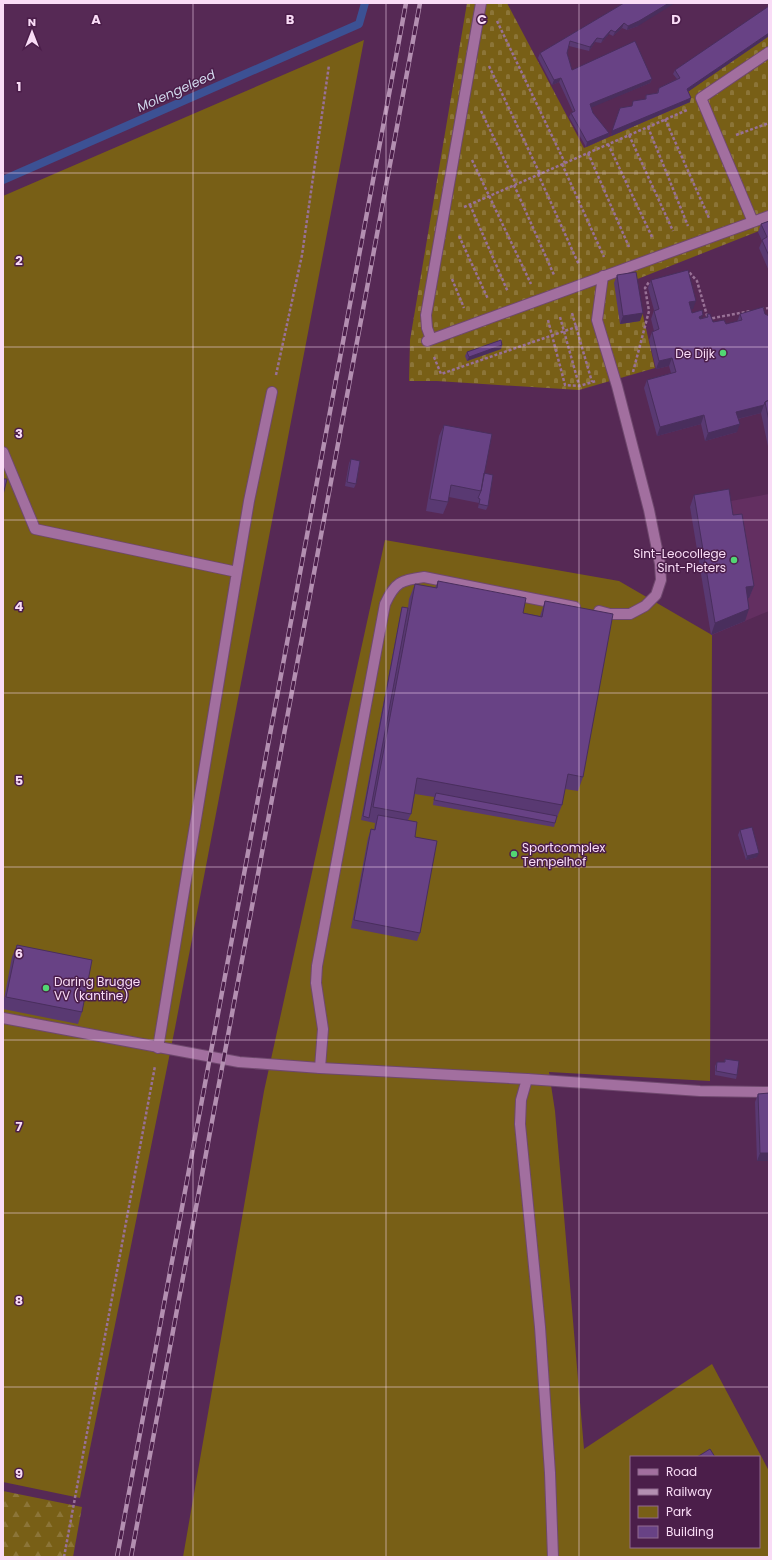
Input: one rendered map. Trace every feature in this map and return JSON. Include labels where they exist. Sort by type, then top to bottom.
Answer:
[{"type":"street","points":[[481,3],[458,132],[446,215],[426,315],[429,340],[769,216]]},
{"type":"street","points":[[753,222],[701,98],[769,52]]},
{"type":"street","points":[[320,1068],[323,1028],[316,983],[317,966],[385,604],[391,589],[406,579],[424,577],[610,614],[630,614],[645,606],[656,595],[661,580],[660,564],[649,510],[617,386],[597,320],[607,275]]},
{"type":"street","points":[[158,1048],[249,501],[272,392]]},
{"type":"street","points":[[3,452],[35,529],[237,572]]},
{"type":"street","points":[[3,1018],[239,1062],[320,1068],[527,1079],[700,1092],[769,1092]]},
{"type":"street","points":[[527,1079],[521,1100],[520,1124],[540,1327],[550,1473],[553,1557]]},
{"type":"path","points":[[495,17],[564,163],[607,275]]},
{"type":"path","points":[[272,392],[302,254],[329,65]]},
{"type":"path","points":[[489,65],[587,282]]},
{"type":"path","points":[[495,316],[446,215],[702,103]]},
{"type":"path","points":[[480,109],[515,185],[561,292]]},
{"type":"path","points":[[665,119],[717,235]]},
{"type":"path","points":[[719,141],[769,123]]},
{"type":"path","points":[[648,126],[695,243]]},
{"type":"path","points":[[458,132],[490,196],[538,300]]},
{"type":"path","points":[[629,135],[680,248]]},
{"type":"path","points":[[608,144],[660,255]]},
{"type":"path","points":[[588,153],[636,264]]},
{"type":"path","points":[[470,204],[515,308]]},
{"type":"path","points":[[450,272],[471,325]]},
{"type":"path","points":[[682,274],[689,272],[698,281],[708,319],[769,308]]},
{"type":"path","points":[[617,386],[630,383],[649,311],[645,288],[647,282],[654,280]]},
{"type":"path","points":[[572,313],[592,382]]},
{"type":"path","points":[[560,317],[580,386]]},
{"type":"path","points":[[548,320],[566,385],[580,386],[600,380]]},
{"type":"path","points":[[429,340],[441,374],[597,320]]},
{"type":"path","points":[[64,1557],[158,1048]]},
{"type":"shaded area","name":"Sint-Leocollege Sint-Pieters","points":[[769,494],[769,611],[712,635],[692,508]]},
{"type":"green space","points":[[467,3],[507,3],[584,148],[689,102],[686,93],[769,36],[769,227],[635,280],[655,368],[579,390],[437,381],[409,381],[410,340]]},
{"type":"green space","points":[[364,40],[175,1028],[80,1498],[3,1482],[3,196]]},
{"type":"green space","name":"Sportcomplex Tempelhof","points":[[385,540],[619,581],[712,635],[710,1081],[549,1072],[555,1111],[584,1449],[712,1364],[769,1471],[769,1557],[183,1557],[264,1091]]},
{"type":"green space","points":[[3,1491],[82,1507],[73,1557],[3,1557]]},
{"type":"building","points":[[624,3],[669,3],[639,21],[628,26],[624,23],[615,32],[611,30],[603,39],[597,38],[590,47],[570,41],[567,53],[572,70],[635,41],[652,79],[590,104],[593,113],[609,133],[587,142],[571,113],[575,111],[561,78],[554,80],[540,53]]},
{"type":"building","points":[[769,6],[769,33],[687,89],[691,98],[612,131],[620,108],[632,106],[633,101],[646,99],[646,95],[658,93],[659,88],[680,78],[675,70]]},
{"type":"building","points":[[769,221],[769,256],[762,240],[767,237],[761,224]]},
{"type":"building","points":[[688,270],[696,301],[689,302],[692,313],[702,310],[703,315],[699,317],[700,319],[708,317],[707,314],[710,314],[713,322],[724,320],[726,324],[742,320],[740,314],[763,307],[765,314],[769,316],[769,400],[765,402],[764,405],[736,412],[740,424],[708,433],[704,415],[660,427],[647,380],[676,372],[672,358],[659,361],[652,332],[659,329],[654,311],[659,309],[651,280]]},
{"type":"building","points":[[636,272],[643,313],[623,316],[617,275]]},
{"type":"building","points":[[501,340],[502,345],[469,357],[467,352]]},
{"type":"building","points":[[769,400],[769,421],[765,402]]},
{"type":"building","points":[[444,425],[492,434],[481,491],[451,485],[448,502],[430,499]]},
{"type":"building","points":[[351,459],[360,461],[356,484],[347,482]]},
{"type":"building","points":[[484,473],[493,475],[488,506],[479,504],[480,499],[478,498],[481,491]]},
{"type":"building","points":[[3,479],[7,479],[3,495]]},
{"type":"building","points":[[729,489],[733,515],[742,514],[754,586],[746,587],[749,609],[715,623],[694,495]]},
{"type":"building","points":[[438,581],[526,598],[523,613],[542,617],[545,601],[613,614],[583,777],[568,774],[562,805],[417,778],[411,814],[373,807],[415,584],[437,588]]},
{"type":"building","points":[[402,607],[408,608],[369,818],[363,816]]},
{"type":"building","points":[[436,793],[557,816],[555,823],[434,800]]},
{"type":"building","points":[[378,815],[417,822],[415,837],[437,841],[420,933],[354,920],[371,829],[375,830]]},
{"type":"building","points":[[752,827],[759,853],[747,856],[740,830]]},
{"type":"building","name":"Daring Brugge VV (kantine)","points":[[17,945],[92,960],[82,1012],[6,997]]},
{"type":"building","points":[[725,1059],[739,1061],[737,1075],[716,1071],[717,1062],[725,1062]]},
{"type":"building","points":[[769,1093],[769,1153],[760,1153],[758,1094]]},
{"type":"building","points":[[710,1449],[714,1456],[699,1456]]},
{"type":"waterway","name":"Molengeleed","points":[[3,180],[359,24],[365,3]]},
{"type":"railway","points":[[117,1557],[406,3]]},
{"type":"railway","points":[[131,1557],[420,3]]},
{"type":"place","name":"De Dijk","points":[[723,353]]},
{"type":"place","name":"Sint-Leocollege Sint-Pieters","points":[[734,560]]},
{"type":"place","name":"Sportcomplex Tempelhof","points":[[514,854]]},
{"type":"place","name":"Daring Brugge VV (kantine)","points":[[46,988]]}]
